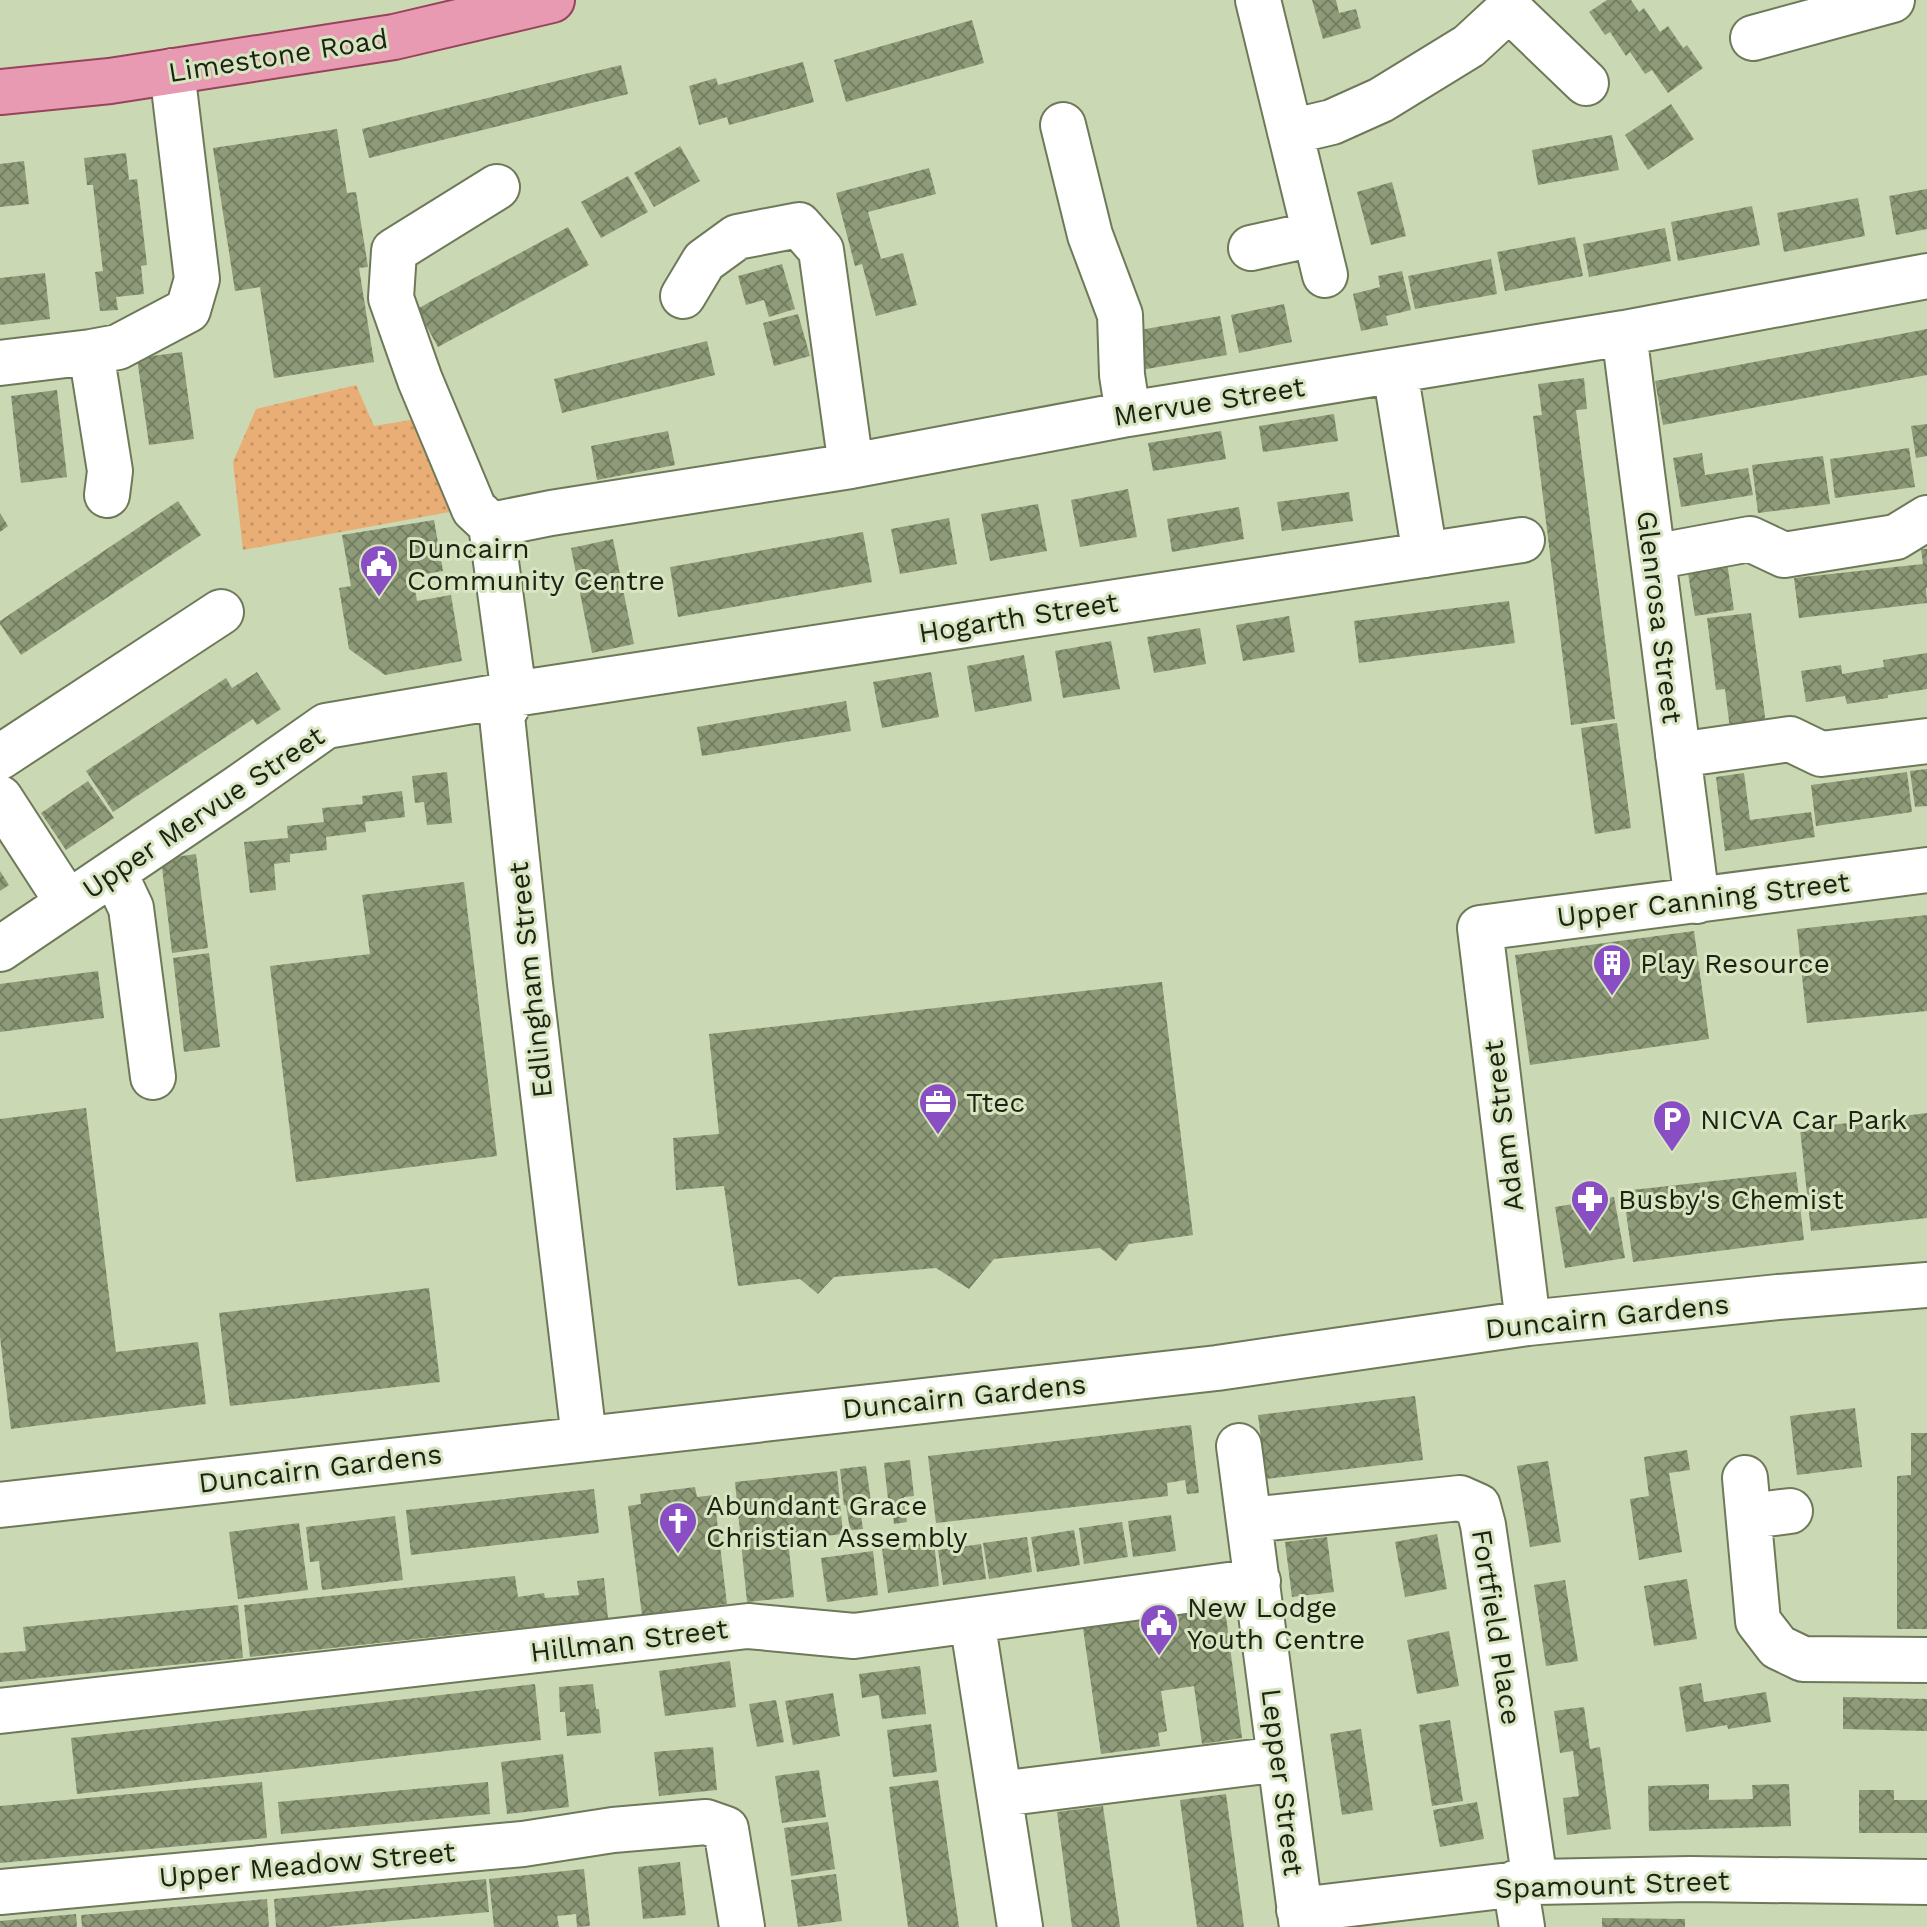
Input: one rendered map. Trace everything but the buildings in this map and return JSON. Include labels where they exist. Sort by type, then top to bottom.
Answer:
[{"type":"main road","name":"Limestone Road","points":[[0,92],[110,81],[394,37],[552,0]]},
{"type":"street","points":[[1258,0],[1325,275]]},
{"type":"street","points":[[1753,38],[1892,0]]},
{"type":"street","points":[[1290,132],[1332,122],[1381,100],[1469,46],[1509,9],[1586,83]]},
{"type":"street","points":[[0,363],[118,347],[188,310],[197,279],[172,71]]},
{"type":"street","points":[[1063,125],[1090,235],[1120,315],[1122,375],[1128,414]]},
{"type":"street","points":[[491,525],[474,509],[420,380],[391,298],[394,251],[497,187]]},
{"type":"street","points":[[683,296],[704,261],[737,237],[799,225],[821,250],[851,466]]},
{"type":"street","points":[[1251,248],[1314,234]]},
{"type":"street","name":"Mervue Street","points":[[491,525],[567,510],[851,466],[1128,414],[1624,333],[1927,276]]},
{"type":"street","name":"Glenrosa Street","points":[[1624,333],[1697,901]]},
{"type":"street","points":[[91,352],[110,471],[107,495]]},
{"type":"street","points":[[1395,371],[1425,555]]},
{"type":"street","points":[[1653,557],[1750,539],[1784,555],[1896,537],[1927,518]]},
{"type":"street","name":"Edlingham Street","points":[[491,525],[514,694],[502,716],[528,968],[584,1438]]},
{"type":"street","name":"Hogarth Street","points":[[514,694],[1522,540]]},
{"type":"street","points":[[0,757],[221,612]]},
{"type":"street","name":"Upper Mervue Street","points":[[0,949],[326,726],[514,694]]},
{"type":"street","points":[[1678,755],[1790,739],[1821,754],[1927,741]]},
{"type":"street","points":[[0,798],[68,903]]},
{"type":"street","name":"Upper Canning Street","points":[[1480,928],[1927,870]]},
{"type":"street","points":[[114,872],[131,908],[153,1077]]},
{"type":"street","name":"Adam Street","points":[[1480,928],[1528,1323]]},
{"type":"street","name":"Duncairn Gardens","points":[[0,1505],[1217,1368],[1528,1323],[1927,1285]]},
{"type":"street","name":"Lepper Street","points":[[1239,1446],[1300,1918]]},
{"type":"street","name":"Fortfield Place","points":[[1250,1520],[1460,1498],[1478,1506],[1483,1525],[1525,1883]]},
{"type":"street","points":[[1761,1501],[1758,1621],[1778,1647],[1803,1659],[1927,1660]]},
{"type":"street","name":"Hillman Street","points":[[0,1711],[748,1626],[854,1636],[1258,1581]]},
{"type":"street","points":[[972,1620],[1020,1927]]},
{"type":"street","points":[[1000,1794],[1280,1759]]},
{"type":"street","name":"Upper Meadow Street","points":[[0,1892],[523,1844],[613,1830],[706,1822],[726,1829],[742,1927]]},
{"type":"street","name":"Spamount Street","points":[[1300,1918],[1525,1883],[1690,1879],[1927,1882]]},
{"type":"street","points":[[1522,1927],[1525,1883]]},
{"type":"shaded area","points":[[356,385],[374,426],[422,418],[455,511],[243,550],[233,462],[256,409]]},
{"type":"place","name":"Duncairn Community Centre","points":[[379,598]]},
{"type":"place","name":"Play Resource","points":[[1612,997]]},
{"type":"place","name":"Ttec","points":[[938,1136]]},
{"type":"place","name":"NICVA Car Park","points":[[1672,1153]]},
{"type":"place","name":"Busby's Chemist","points":[[1590,1233]]},
{"type":"place","name":"Abundant Grace Christian Assembly","points":[[678,1555]]},
{"type":"place","name":"New Lodge Youth Centre","points":[[1159,1657]]}]
